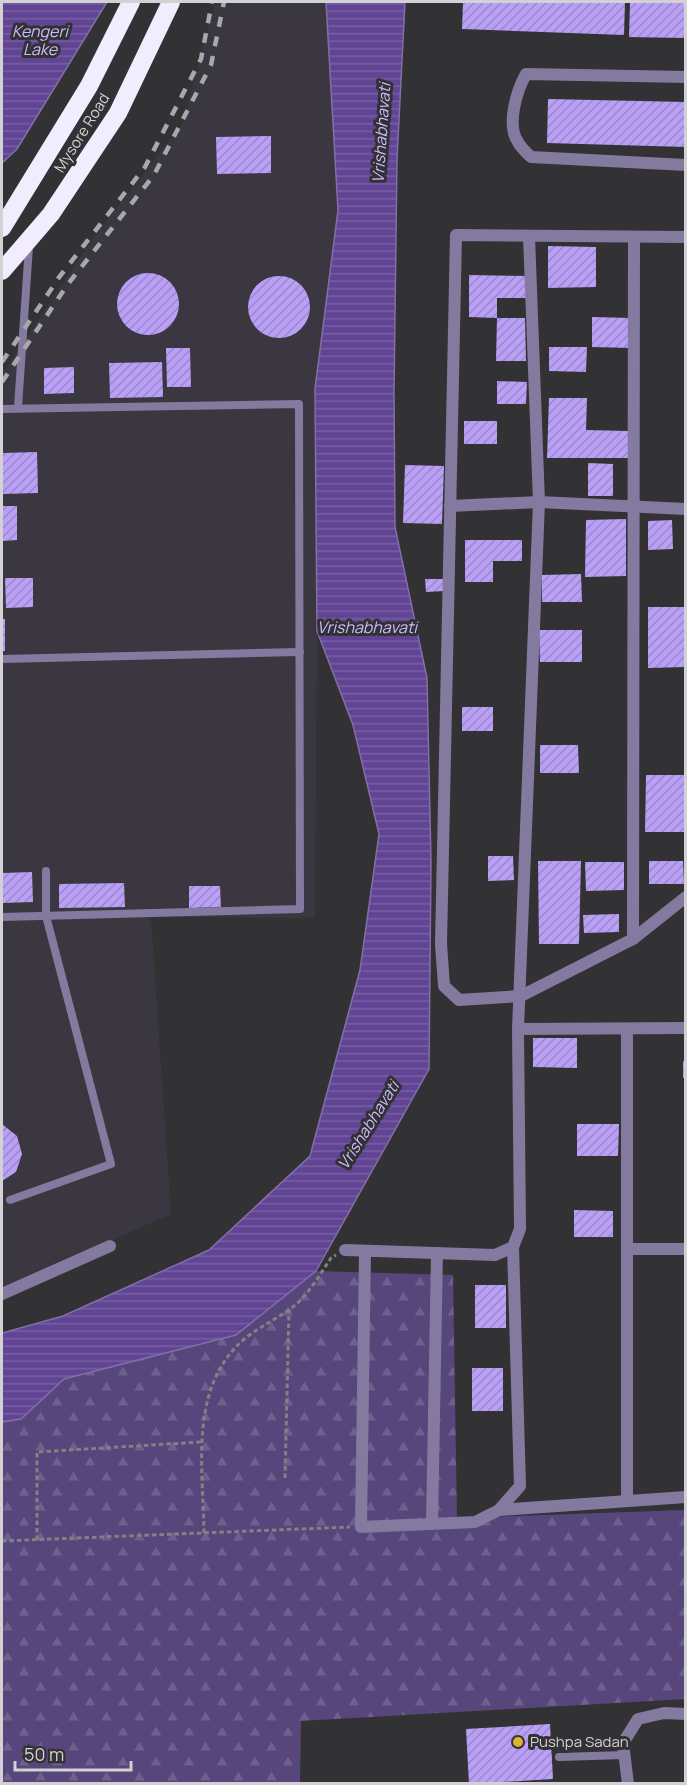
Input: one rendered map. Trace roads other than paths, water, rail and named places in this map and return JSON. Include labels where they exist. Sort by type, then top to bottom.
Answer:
[{"type":"highway","points":[[2,228],[89,86],[131,2]]},
{"type":"highway","name":"Mysore Road","points":[[2,271],[51,214],[118,113],[171,2]]},
{"type":"street","points":[[686,77],[526,74],[516,92],[513,113],[516,140],[531,157],[686,165]]},
{"type":"street","points":[[686,237],[456,235],[441,944],[444,986],[459,1000],[521,996],[633,939],[686,897]]},
{"type":"street","points":[[365,1251],[361,1527],[475,1522],[499,1510],[520,1486],[513,1247],[520,1229],[518,1029],[540,502],[530,236]]},
{"type":"street","points":[[633,939],[634,237]]},
{"type":"street","points":[[450,506],[540,502],[686,509]]},
{"type":"street","points":[[518,1029],[686,1028]]},
{"type":"street","points":[[627,1029],[627,1501]]},
{"type":"street","points":[[2,1294],[110,1246]]},
{"type":"street","points":[[345,1250],[495,1255],[513,1247]]},
{"type":"street","points":[[627,1249],[686,1249]]},
{"type":"street","points":[[432,1524],[436,1253]]},
{"type":"street","points":[[499,1510],[686,1497]]},
{"type":"street","points":[[628,1784],[623,1743],[638,1719],[664,1713],[686,1714]]},
{"type":"lane","points":[[18,407],[29,239]]},
{"type":"lane","points":[[2,409],[299,404],[300,652],[300,909],[2,917]]},
{"type":"lane","points":[[2,658],[300,652]]},
{"type":"lane","points":[[10,1200],[111,1164],[45,916],[46,871]]},
{"type":"lane","points":[[559,1757],[625,1755]]},
{"type":"water","name":"Kengeri Lake","points":[[2,2],[107,2],[17,149],[2,163]]},
{"type":"water","name":"Vrishabhavati","points":[[326,2],[405,2],[397,159],[395,527],[427,678],[431,862],[429,1069],[316,1271],[236,1335],[64,1379],[21,1419],[2,1422],[2,1333],[63,1316],[209,1250],[310,1156],[360,970],[379,834],[353,725],[317,631],[315,389],[338,210]]},
{"type":"railway","points":[[2,362],[60,276],[145,167],[201,59],[212,2]]},
{"type":"railway","points":[[2,382],[68,284],[154,175],[211,65],[224,2]]},
{"type":"place","name":"Pushpa Sadan","points":[[518,1742]]}]
